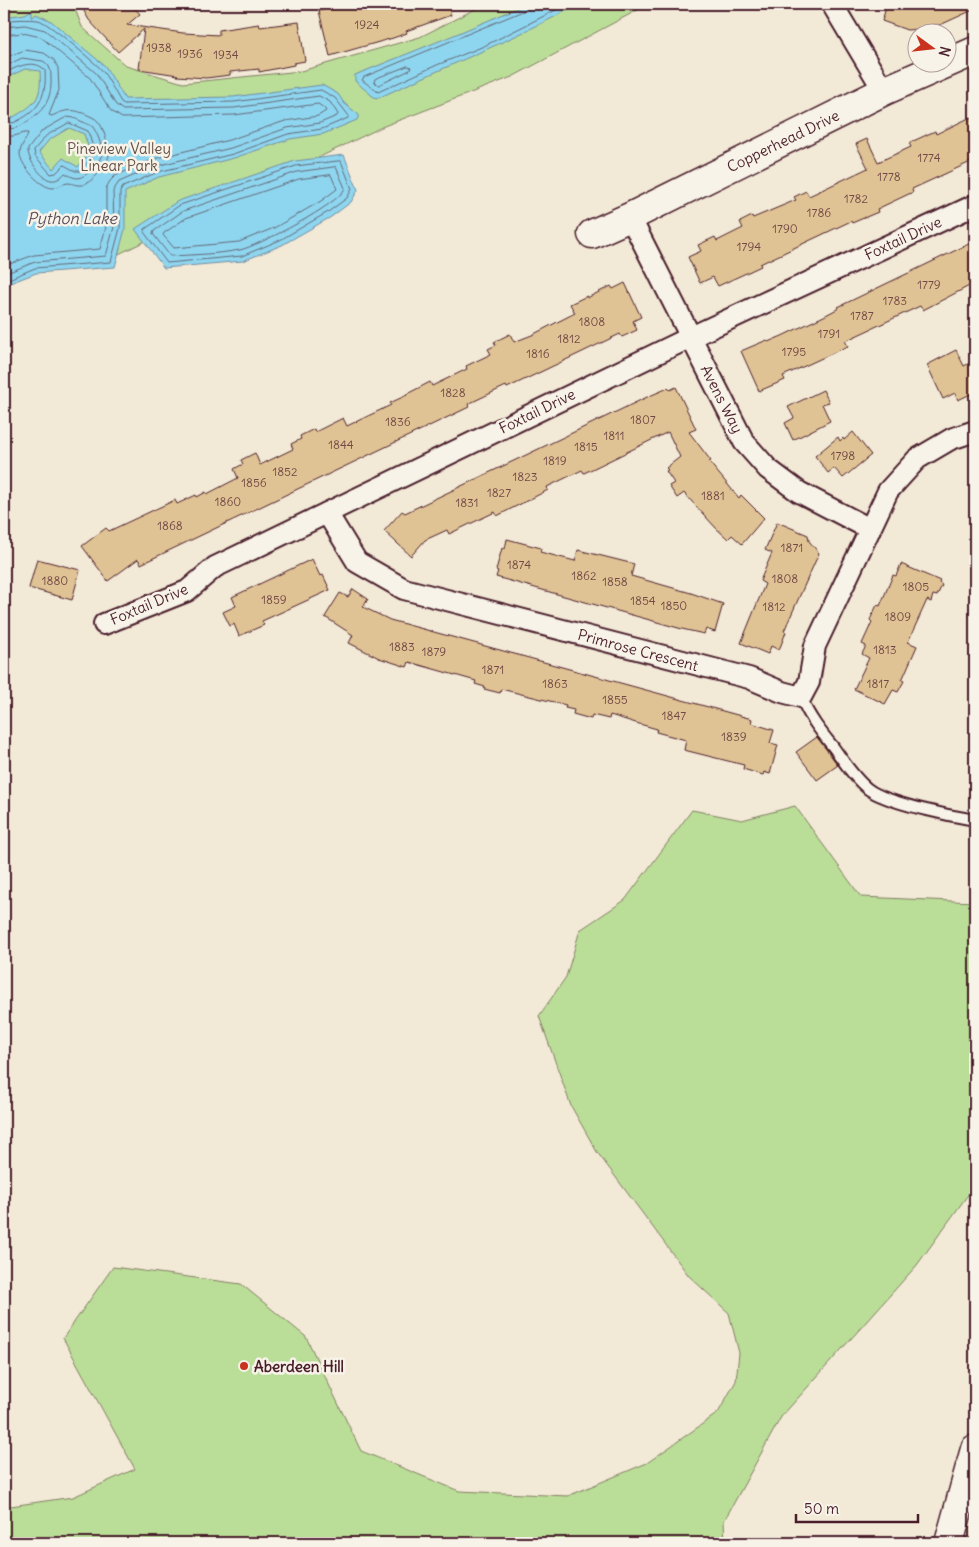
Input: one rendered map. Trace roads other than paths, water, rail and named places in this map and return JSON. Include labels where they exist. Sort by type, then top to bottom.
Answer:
[{"type":"street","points":[[832,4],[884,91]]},
{"type":"street","name":"Copperhead Drive","points":[[592,234],[884,91],[975,51]]},
{"type":"street","name":"Foxtail Drive","points":[[104,624],[187,591],[215,567],[691,337],[975,205]]},
{"type":"street","name":"Avens Way","points":[[630,217],[744,442],[768,469],[799,492],[870,529]]},
{"type":"street","points":[[801,696],[809,682],[815,646],[888,491],[917,460],[951,439],[975,431]]},
{"type":"street","name":"Primrose Crescent","points":[[327,513],[357,562],[404,589],[749,678],[782,692],[801,696]]},
{"type":"street","points":[[949,1543],[975,1450]]},
{"type":"lane","points":[[801,696],[806,711],[845,763],[868,789],[905,804],[975,820]]},
{"type":"water","points":[[527,4],[579,4],[504,41],[376,99],[355,81],[355,75]]},
{"type":"water","name":"Python Lake","points":[[32,10],[32,18],[36,14],[51,21],[105,66],[125,99],[233,97],[322,85],[338,94],[344,103],[359,115],[357,120],[323,134],[290,139],[234,158],[159,177],[125,192],[125,229],[115,267],[36,273],[5,285],[4,104],[12,118],[31,105],[40,89],[40,71],[25,69],[10,76],[4,99],[4,17],[25,14]],"holes":[[[69,128],[84,134],[90,152],[78,167],[63,158],[53,169],[39,152],[49,140]]]},
{"type":"water","name":"Python Lake","points":[[344,155],[358,190],[351,202],[331,217],[282,245],[243,261],[164,268],[135,229],[178,201],[295,161]]},
{"type":"place","name":"Aberdeen Hill","points":[[244,1366]]},
{"type":"park label","name":"Pineview Valley Linear Park","points":[[119,156]]}]
